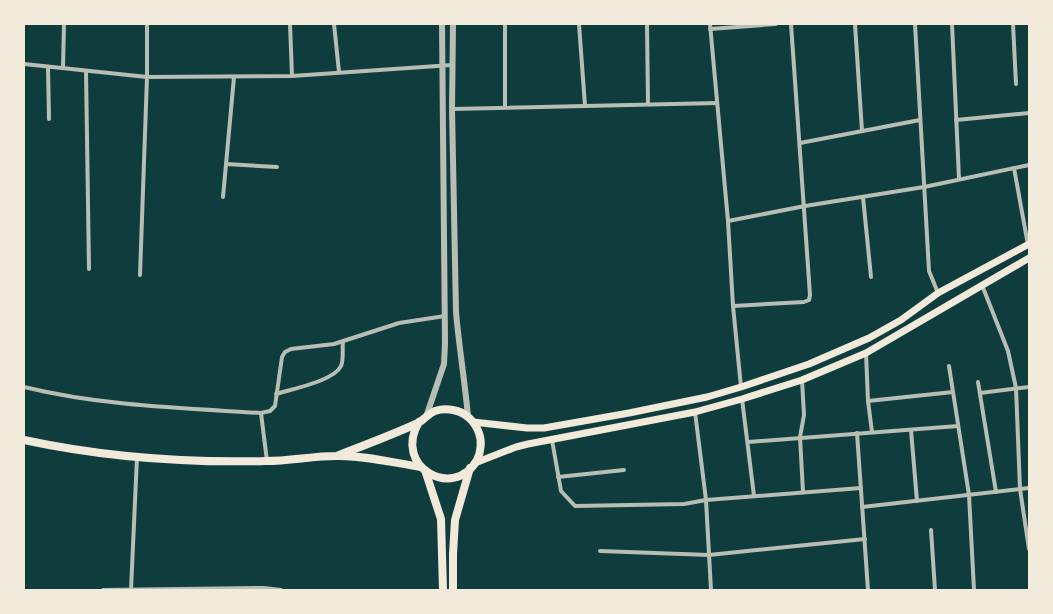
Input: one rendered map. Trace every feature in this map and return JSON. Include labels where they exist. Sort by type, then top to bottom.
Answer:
[{"type":"highway","points":[[336,456],[422,419],[435,411],[447,409],[458,411],[471,420],[481,439],[480,452],[473,466],[455,520],[453,537],[453,590]]},
{"type":"highway","points":[[422,419],[413,436],[413,452],[423,468],[441,519],[443,590]]},
{"type":"highway","points":[[24,440],[137,457],[205,461],[267,461],[336,456],[423,468],[430,474],[437,477],[451,478],[465,473],[473,466]]},
{"type":"main road","points":[[471,420],[527,428],[544,428],[671,405],[741,387],[809,364],[869,338],[901,320],[938,294],[1028,244]]},
{"type":"main road","points":[[473,466],[516,447],[695,412],[802,380],[866,353],[1029,258]]},
{"type":"street","points":[[63,68],[64,24]]},
{"type":"street","points":[[140,275],[147,77],[147,24]]},
{"type":"street","points":[[290,24],[292,76]]},
{"type":"street","points":[[334,24],[339,72]]},
{"type":"street","points":[[422,419],[444,364],[445,316],[442,24]]},
{"type":"street","points":[[453,24],[452,109],[456,312],[459,344],[471,420]]},
{"type":"street","points":[[505,24],[505,107]]},
{"type":"street","points":[[579,24],[585,106]]},
{"type":"street","points":[[647,24],[648,104]]},
{"type":"street","points":[[710,24],[741,387]]},
{"type":"street","points":[[710,29],[776,24]]},
{"type":"street","points":[[733,306],[804,302],[809,300],[810,295],[791,24]]},
{"type":"street","points":[[855,24],[862,131]]},
{"type":"street","points":[[915,24],[929,271],[938,294]]},
{"type":"street","points":[[952,24],[960,180]]},
{"type":"street","points":[[1013,24],[1016,84]]},
{"type":"street","points":[[24,64],[147,77],[292,76],[452,65]]},
{"type":"street","points":[[48,67],[49,119]]},
{"type":"street","points":[[86,71],[88,269]]},
{"type":"street","points":[[223,197],[234,76]]},
{"type":"street","points":[[452,109],[717,103]]},
{"type":"street","points":[[956,120],[1029,113]]},
{"type":"street","points":[[800,143],[920,120]]},
{"type":"street","points":[[226,164],[277,167]]},
{"type":"street","points":[[728,221],[804,206],[924,187],[1029,165]]},
{"type":"street","points":[[1014,168],[1028,244]]},
{"type":"street","points":[[863,197],[871,277]]},
{"type":"street","points":[[982,285],[1008,351],[1016,388],[1020,489],[1029,549]]},
{"type":"street","points":[[24,387],[99,402],[261,413],[270,411],[275,406],[282,357],[285,352],[343,342],[398,323],[445,316]]},
{"type":"street","points":[[276,394],[328,378],[336,373],[342,365],[343,342]]},
{"type":"street","points":[[866,353],[868,402],[872,432]]},
{"type":"street","points":[[949,366],[968,495],[974,590]]},
{"type":"street","points":[[802,380],[804,415],[800,437],[803,492]]},
{"type":"street","points":[[978,382],[996,492]]},
{"type":"street","points":[[980,393],[1029,387]]},
{"type":"street","points":[[868,402],[953,392]]},
{"type":"street","points":[[742,399],[754,496]]},
{"type":"street","points":[[695,412],[706,500],[711,590]]},
{"type":"street","points":[[261,413],[267,461]]},
{"type":"street","points":[[748,442],[958,426]]},
{"type":"street","points":[[911,430],[917,501]]},
{"type":"street","points":[[857,433],[868,590]]},
{"type":"street","points":[[552,440],[561,491],[575,506],[684,504],[706,500],[861,488]]},
{"type":"street","points":[[131,590],[137,457]]},
{"type":"street","points":[[558,477],[624,470]]},
{"type":"street","points":[[862,507],[1029,488]]},
{"type":"street","points":[[931,530],[935,590]]},
{"type":"street","points":[[600,551],[709,555],[865,539]]},
{"type":"street","points":[[103,590],[281,590]]}]
